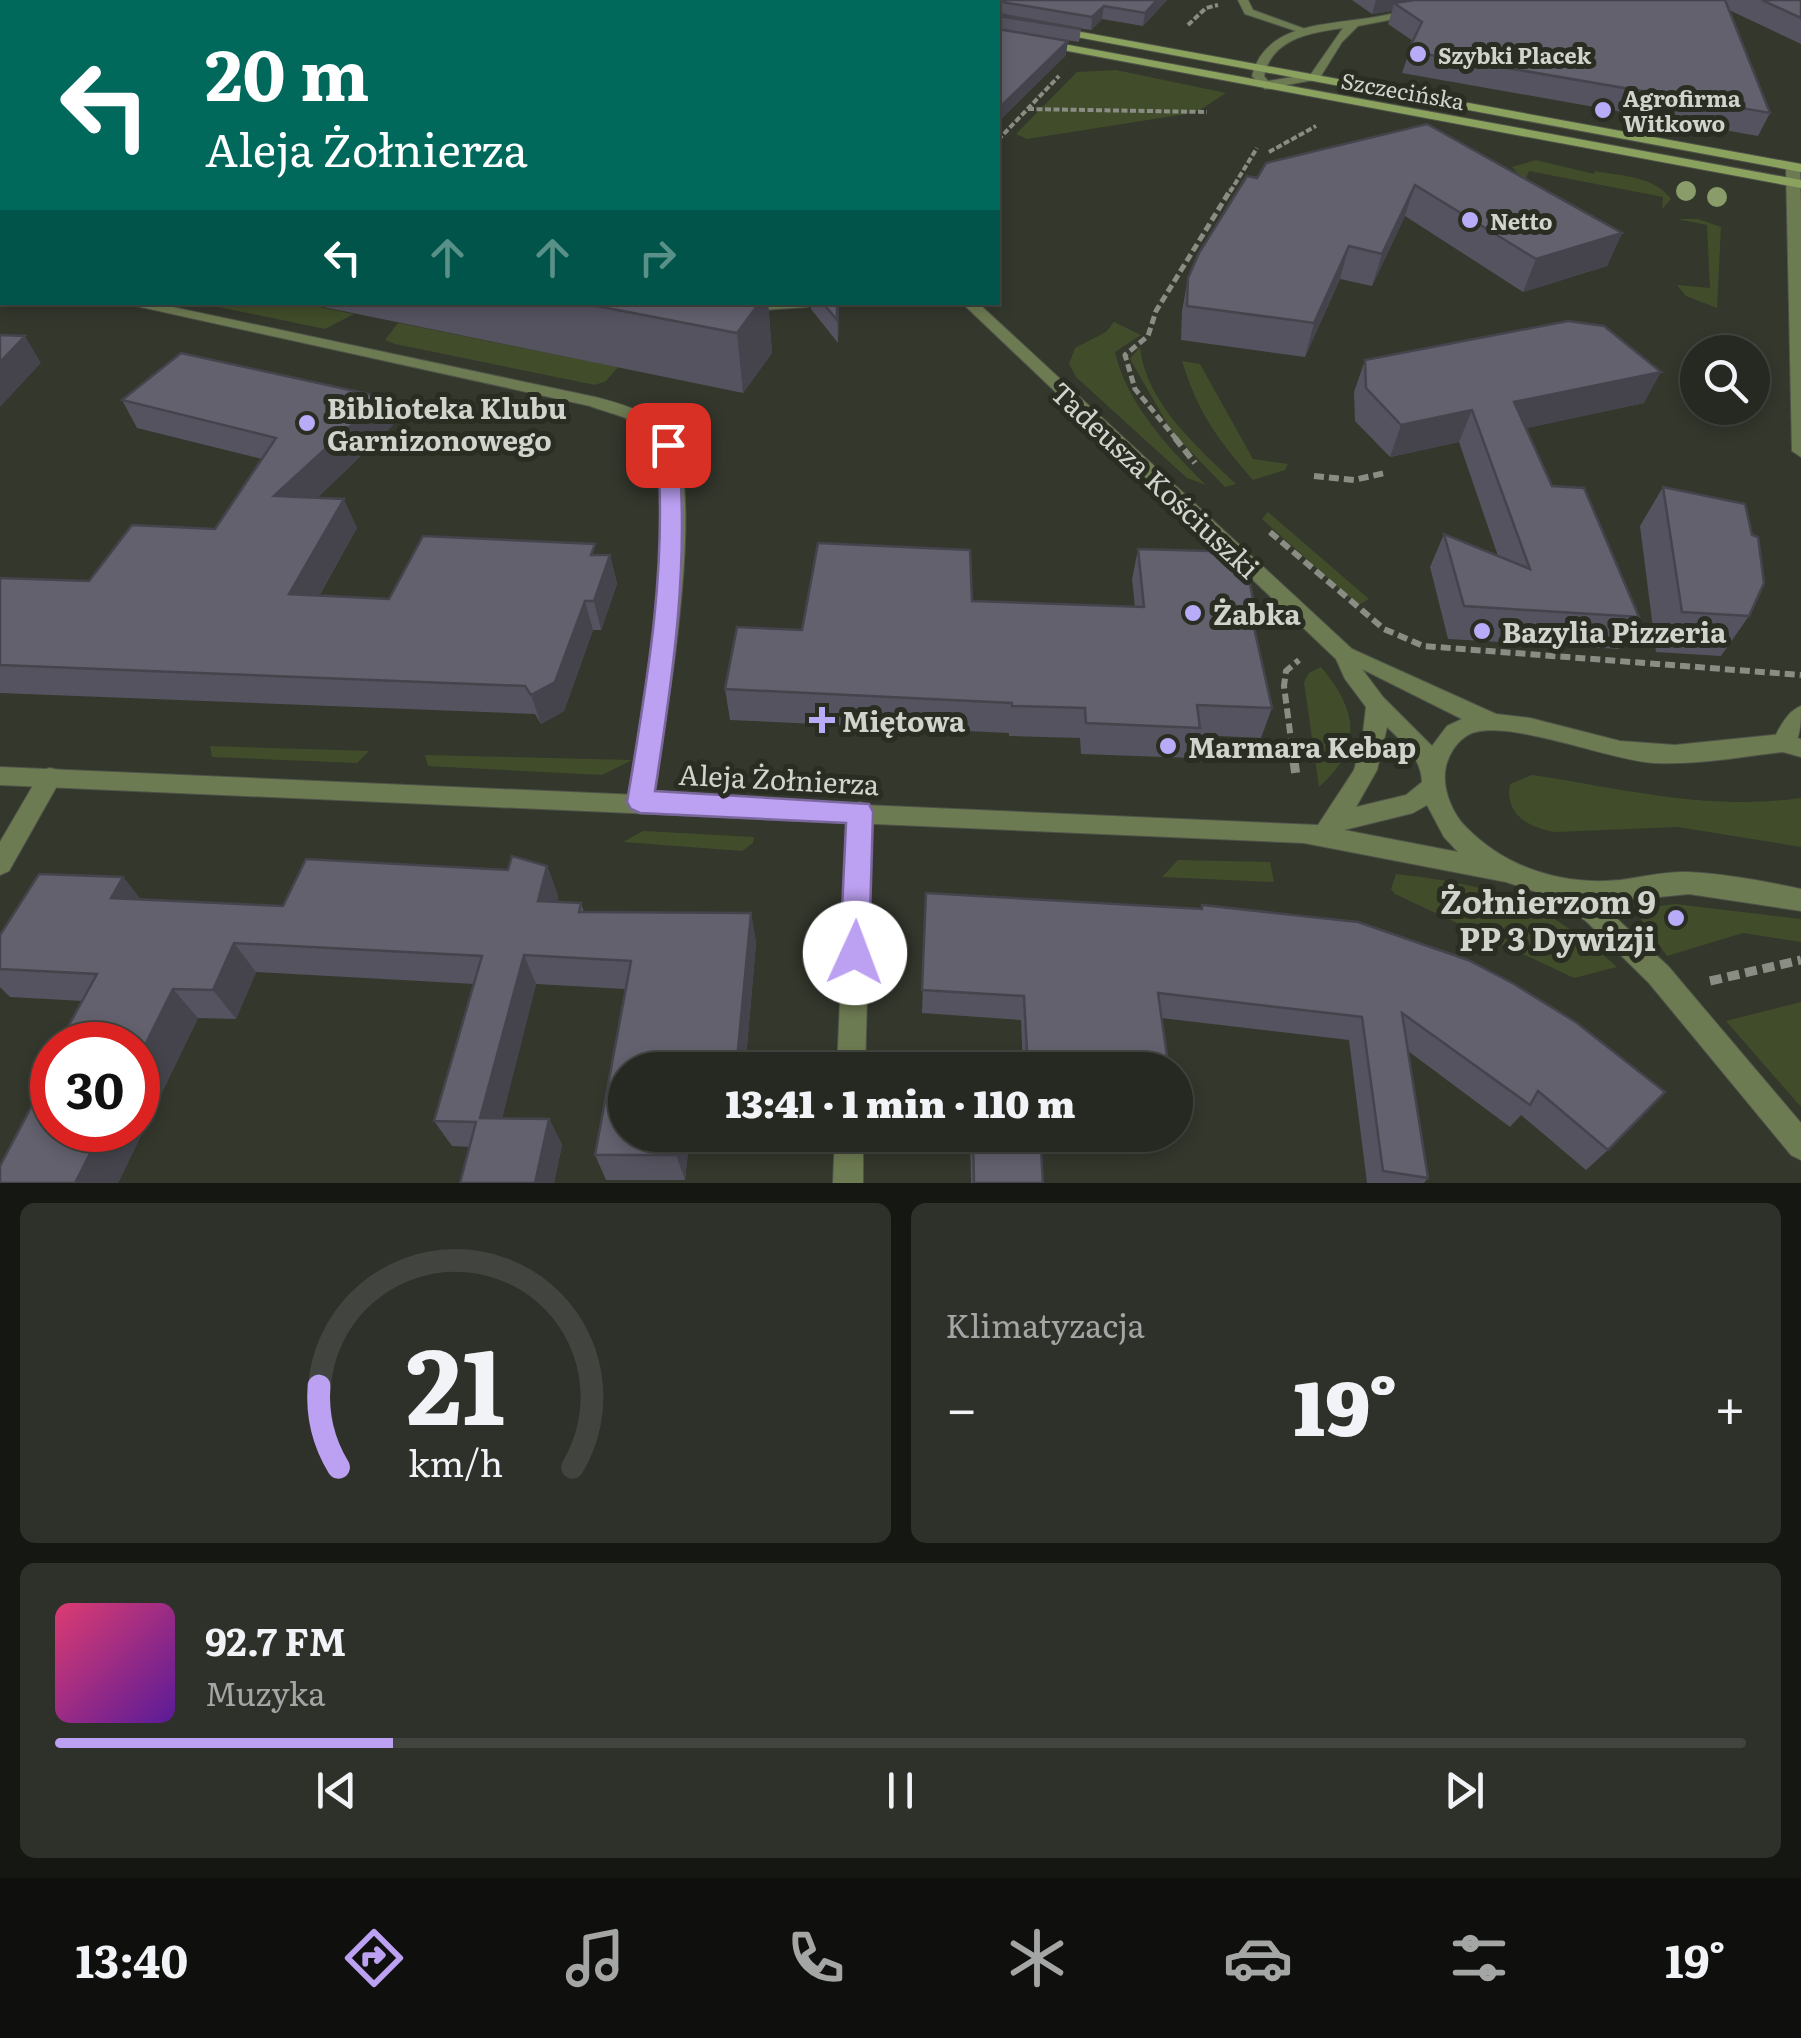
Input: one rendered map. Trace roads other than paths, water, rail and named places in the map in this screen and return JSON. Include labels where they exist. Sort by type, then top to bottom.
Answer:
[{"type":"main road","name":"Szczecińska","points":[[1034,27],[1315,77],[1797,175]]},
{"type":"main road","name":"Szczecińska","points":[[1000,35],[1265,85],[1797,175]]},
{"type":"street","points":[[1243,0],[1250,12],[1302,30],[1438,10]]},
{"type":"street","points":[[1302,30],[1272,50],[1258,67],[1258,76],[1265,85],[1315,77],[1338,40],[1355,24]]},
{"type":"street","points":[[1797,175],[1801,451]]},
{"type":"street","points":[[139,305],[595,402],[653,424],[668,445],[674,506],[664,654],[640,802]]},
{"type":"street","name":"Tadeusza Kościuszki","points":[[971,305],[1345,655],[1372,662],[1460,712],[1636,752],[1667,755],[1792,746]]},
{"type":"street","name":"Tadeusza Kościuszki","points":[[1345,655],[1353,680],[1418,744],[1450,824],[1470,848],[1509,872]]},
{"type":"street","points":[[1323,829],[1349,801],[1375,747],[1377,707]]},
{"type":"street","points":[[1792,746],[1801,716]]},
{"type":"street","points":[[1433,778],[1445,745],[1464,726],[1498,722]]},
{"type":"street","name":"Aleja Żołnierza","points":[[0,776],[1323,829],[1412,803],[1433,778]]},
{"type":"street","points":[[0,864],[50,778]]},
{"type":"street","points":[[852,1052],[860,812]]},
{"type":"street","name":"Aleja Żołnierza","points":[[1323,829],[1351,844],[1509,872]]},
{"type":"street","points":[[1509,872],[1562,890],[1594,910],[1672,993],[1801,1145]]},
{"type":"street","points":[[1562,890],[1609,892],[1685,882],[1733,886],[1801,900]]},
{"type":"street","points":[[848,1183],[849,1152]]},
{"type":"place","name":"Szybki Placek","points":[[1418,54]]},
{"type":"place","name":"Agrofirma Witkowo","points":[[1603,110]]},
{"type":"place","name":"Netto","points":[[1470,220]]},
{"type":"place","name":"Biblioteka Klubu Garnizonowego","points":[[307,423]]},
{"type":"place","name":"Żabka","points":[[1193,613]]},
{"type":"place","name":"Bazylia Pizzeria","points":[[1482,631]]},
{"type":"place","name":"Miętowa","points":[[822,720]]},
{"type":"place","name":"Marmara Kebap","points":[[1168,746]]},
{"type":"place","name":"Żołnierzom 9 PP 3 Dywizji","points":[[1676,918]]}]
